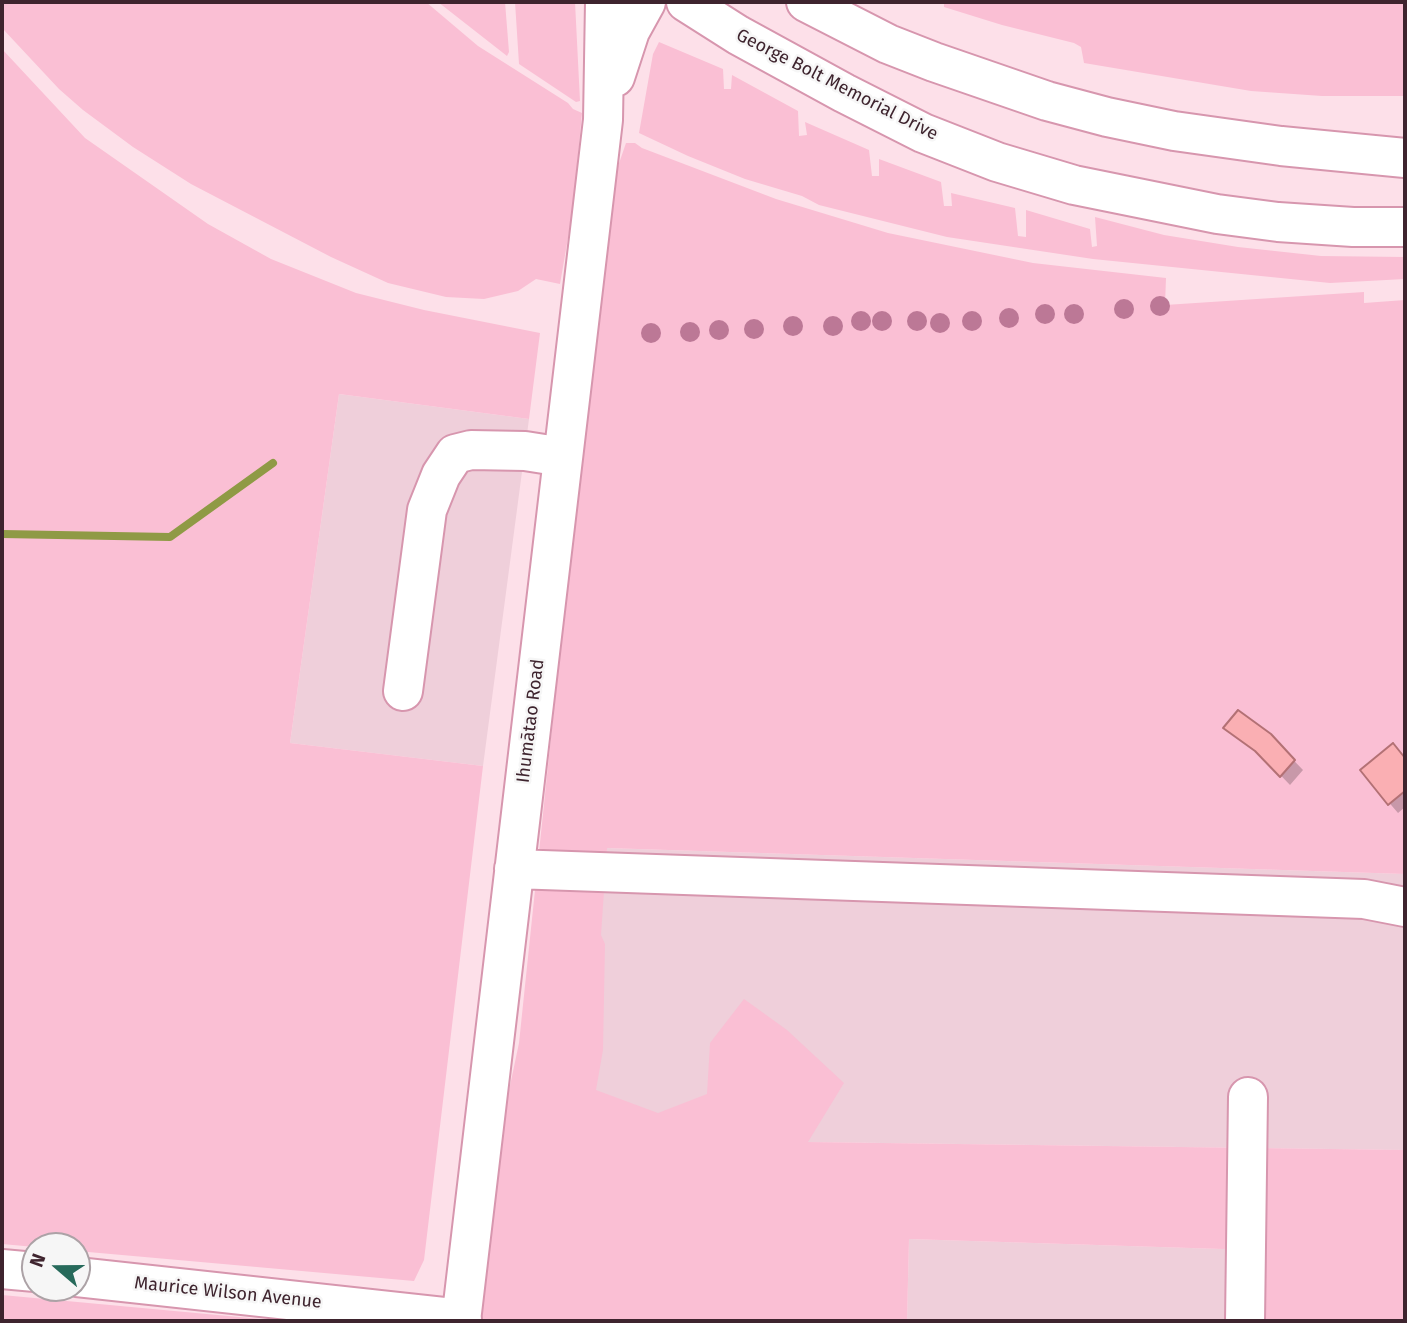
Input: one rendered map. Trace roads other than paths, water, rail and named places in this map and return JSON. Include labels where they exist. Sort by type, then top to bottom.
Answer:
[{"type":"street","name":"Ihumātao Road","points":[[462,1320],[603,120],[605,2]]},
{"type":"street","name":"Ihumātao Road","points":[[603,120],[621,55],[646,2]]},
{"type":"street","name":"George Bolt Memorial Drive","points":[[686,2],[738,35],[844,93],[923,133],[997,162],[1074,185],[1217,214],[1328,226],[1405,228]]},
{"type":"street","points":[[806,2],[888,44],[934,62],[1047,101],[1107,117],[1174,131],[1281,146],[1405,158]]},
{"type":"street","points":[[403,691],[427,510],[441,475],[455,454],[471,450],[525,452],[563,457]]},
{"type":"street","points":[[514,869],[1364,899],[1405,907]]},
{"type":"street","points":[[1245,1321],[1248,1097]]},
{"type":"street","points":[[2,1269],[21,1271]]},
{"type":"street","name":"Maurice Wilson Avenue","points":[[91,1279],[462,1320]]},
{"type":"waterway","points":[[2,534],[170,537],[273,463]]}]
